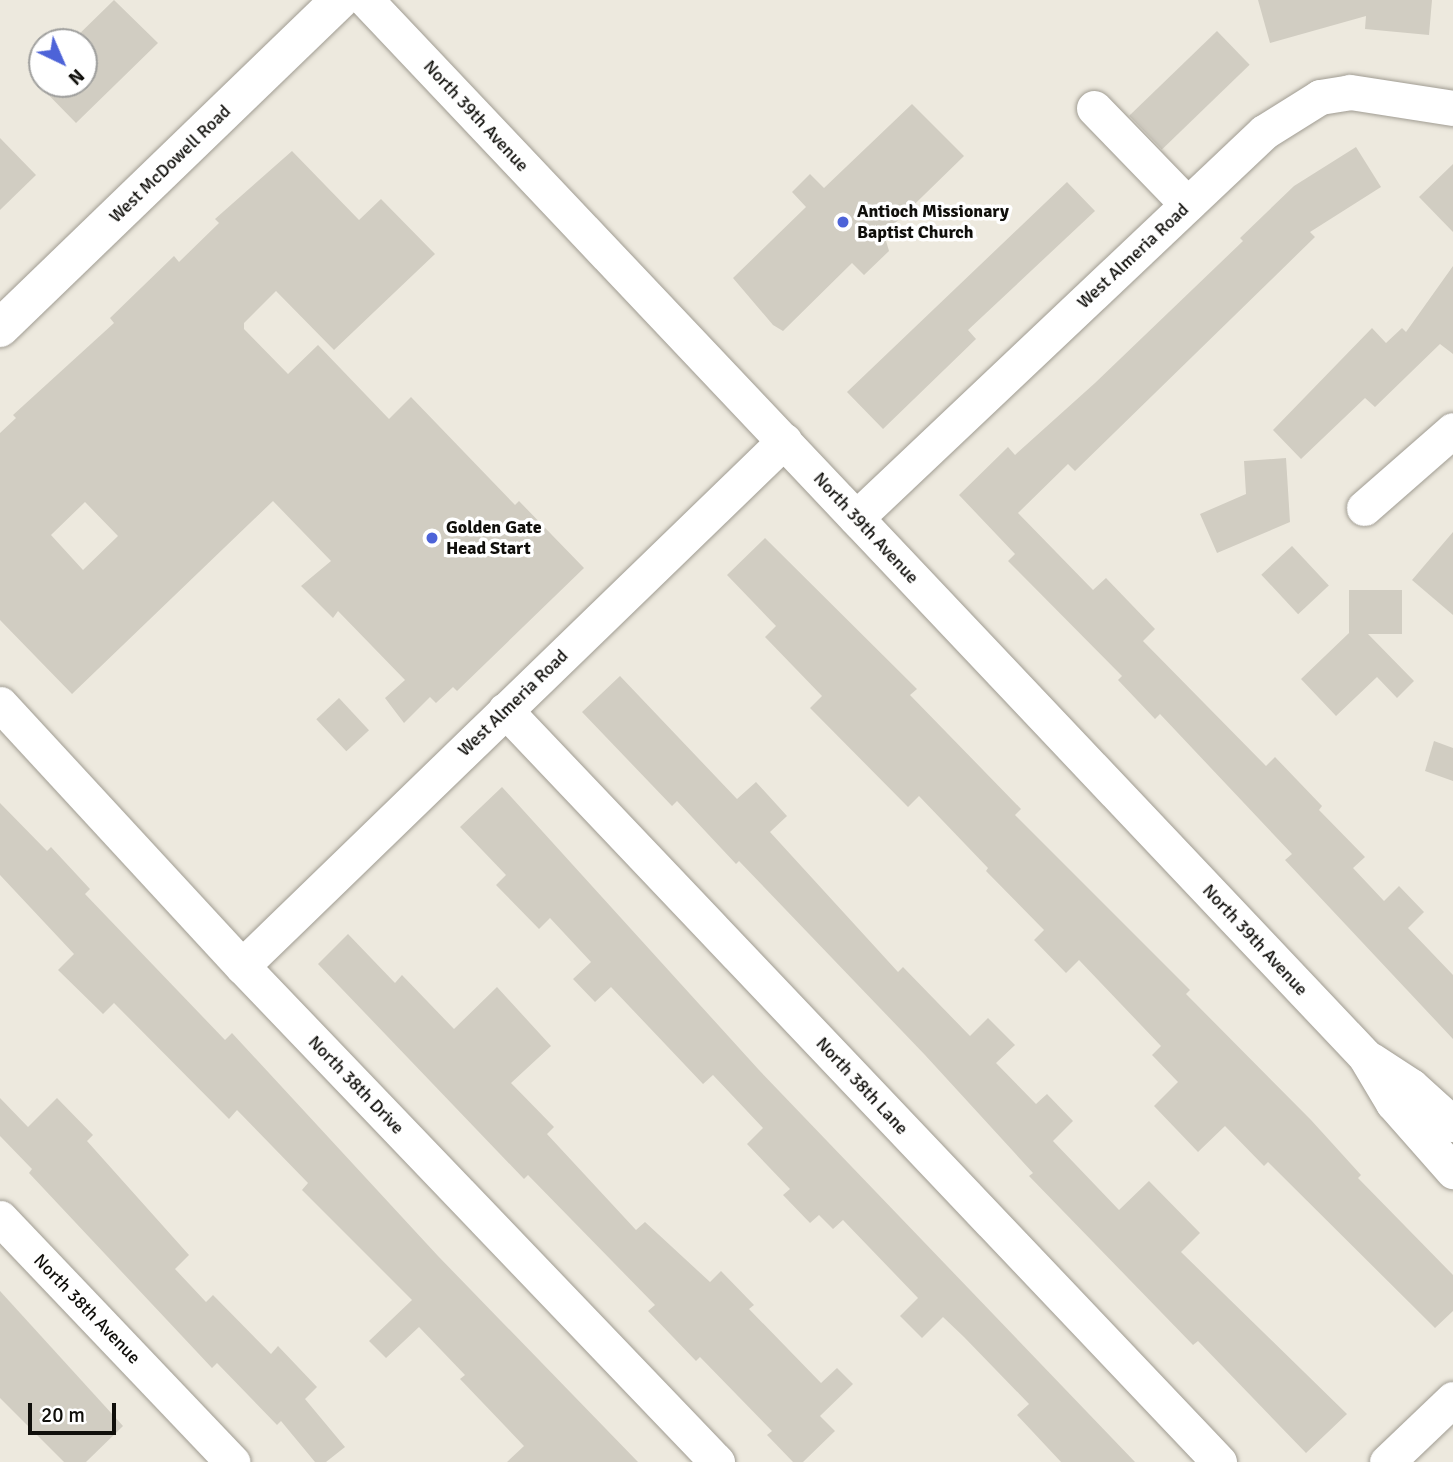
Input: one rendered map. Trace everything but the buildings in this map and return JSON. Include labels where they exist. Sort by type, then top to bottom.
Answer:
[{"type":"main road","name":"West McDowell Road","points":[[0,328],[340,0]]},
{"type":"street","name":"North 39th Avenue","points":[[366,0],[1365,1056],[1393,1103],[1453,1171]]},
{"type":"street","name":"West Almeria Road","points":[[856,518],[1264,132],[1320,97],[1350,92],[1453,108]]},
{"type":"street","points":[[1094,108],[1187,204]]},
{"type":"street","points":[[1364,508],[1453,430]]},
{"type":"street","name":"West Almeria Road","points":[[242,966],[784,441]]},
{"type":"street","name":"North 38th Drive","points":[[0,704],[242,966],[717,1462]]},
{"type":"street","name":"North 38th Lane","points":[[506,710],[1219,1462]]},
{"type":"street","name":"North 39th Avenue","points":[[1365,1056],[1411,1086],[1453,1124]]},
{"type":"street","name":"North 38th Avenue","points":[[0,1217],[232,1462]]},
{"type":"street","points":[[1387,1462],[1453,1399]]},
{"type":"place","name":"Antioch Missionary Baptist Church","points":[[843,222]]},
{"type":"place","name":"Golden Gate Head Start","points":[[432,538]]}]
